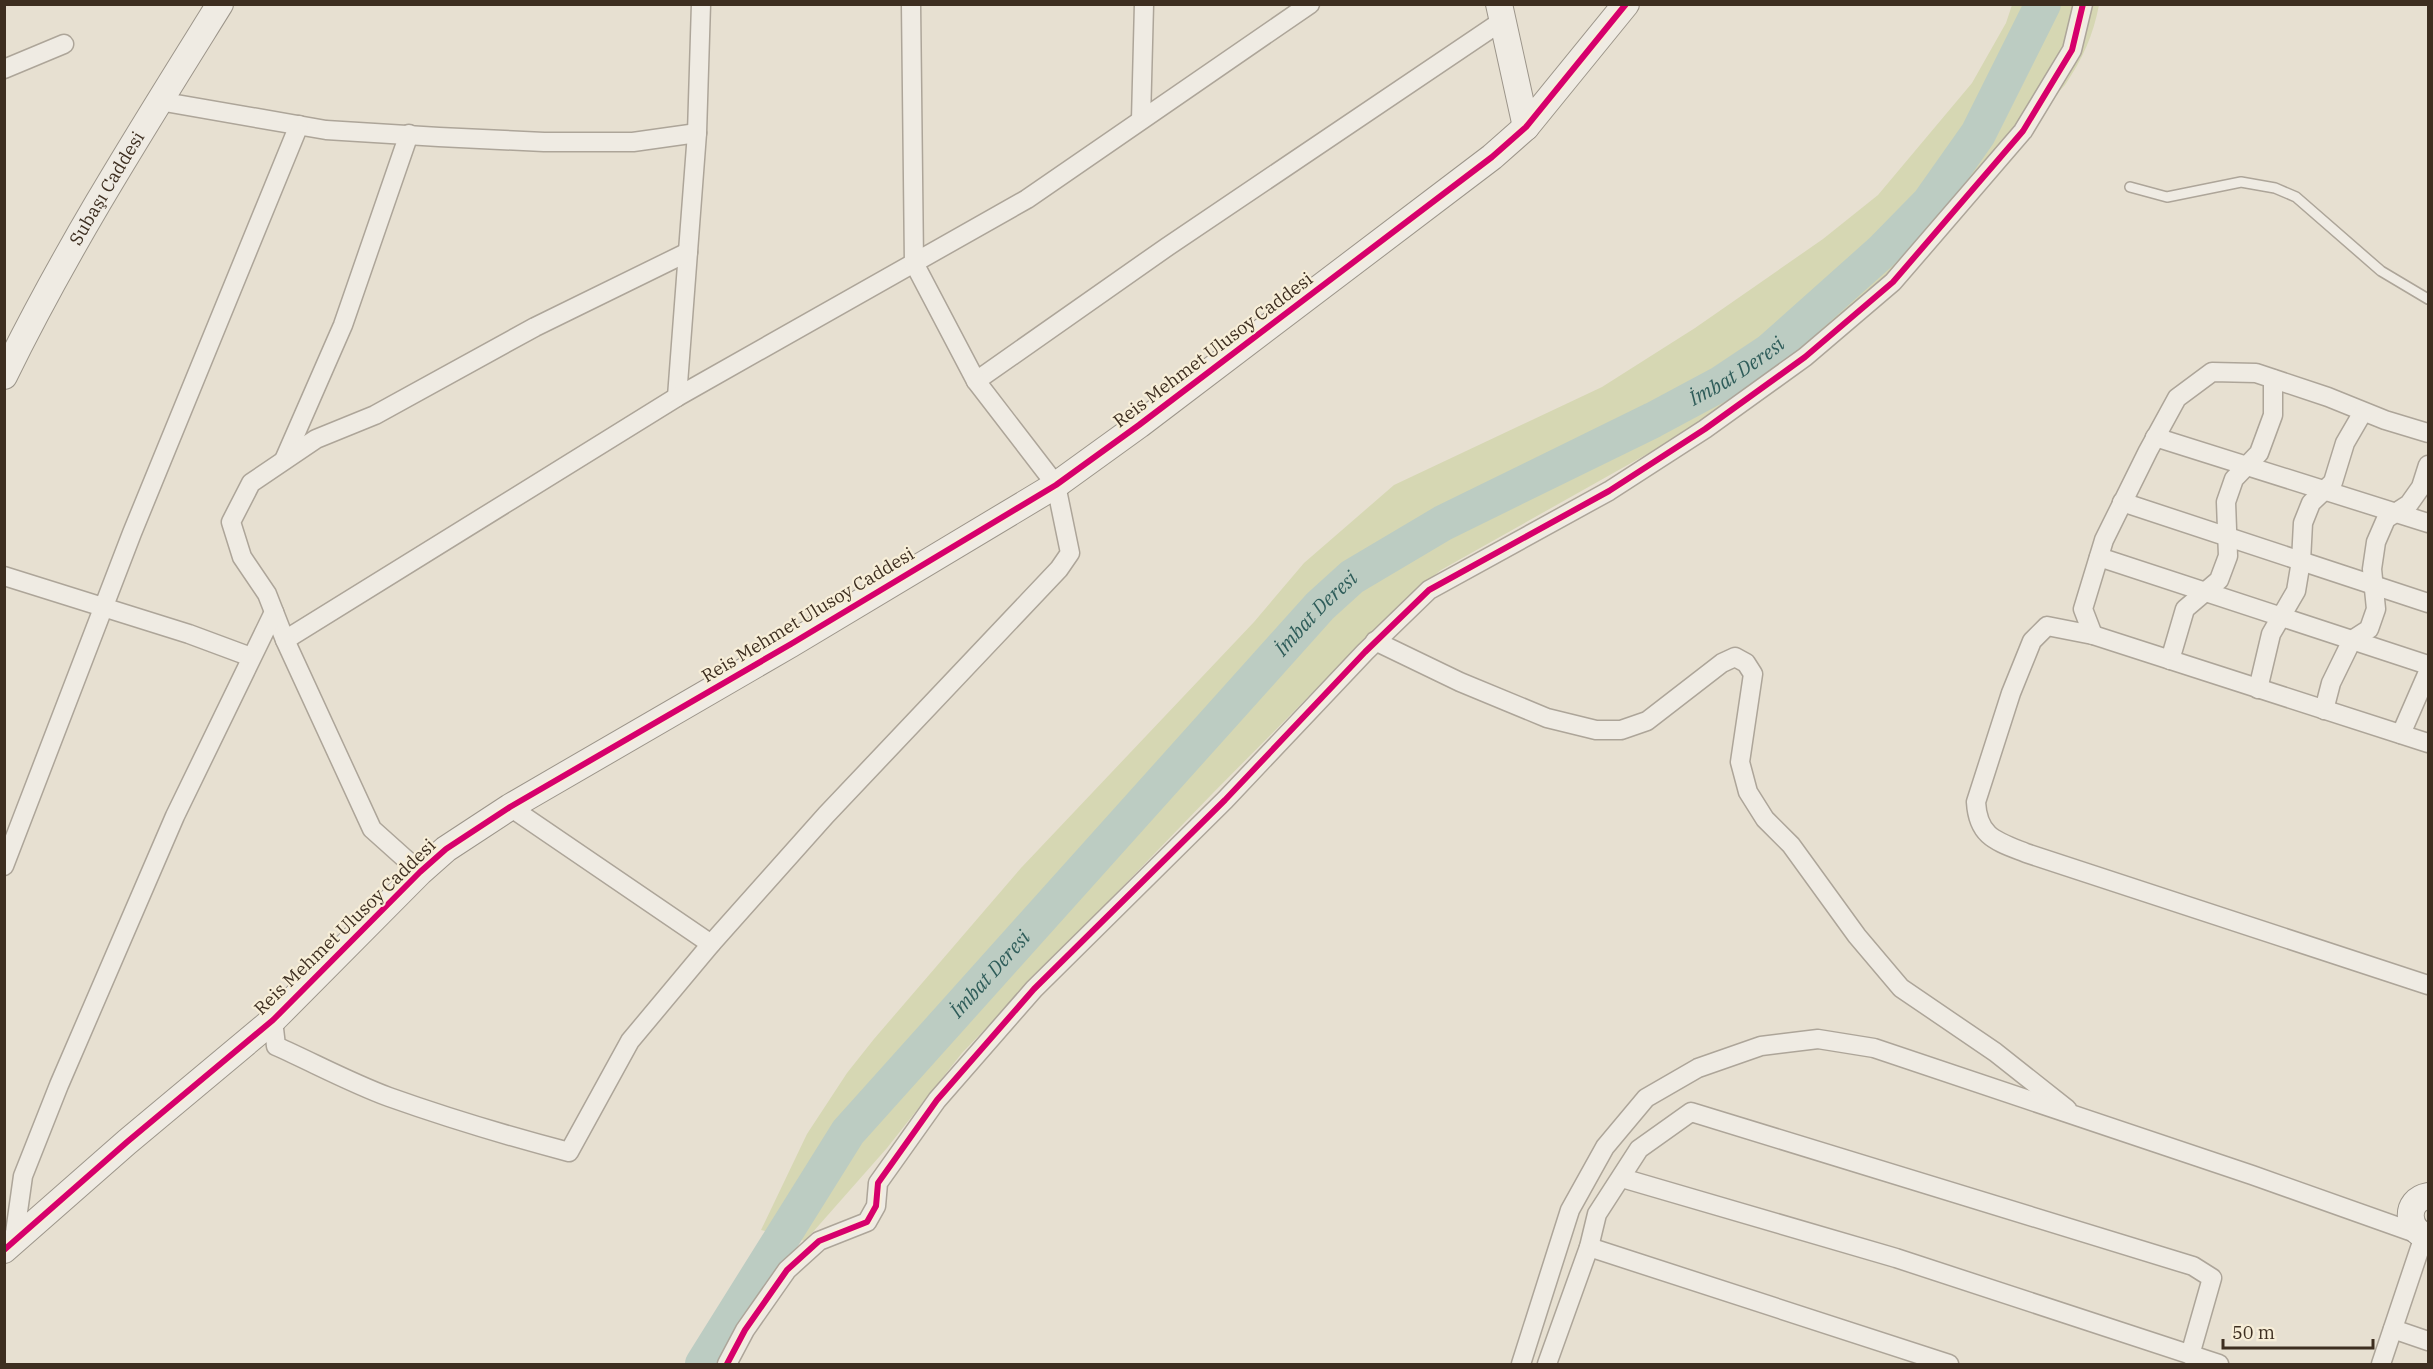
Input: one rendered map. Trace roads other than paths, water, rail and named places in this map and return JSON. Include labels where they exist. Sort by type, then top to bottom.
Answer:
[{"type":"street","name":"Subaşı Caddesi","points":[[4,376],[113,174],[220,4]]},
{"type":"street","points":[[677,397],[697,133],[701,4]]},
{"type":"street","points":[[273,1020],[276,1046],[387,1096],[489,1131],[568,1152],[630,1041],[711,944],[826,815],[1059,569],[1070,553],[1056,485],[976,381],[914,263],[911,4]]},
{"type":"street","points":[[1141,120],[1144,4]]},
{"type":"street","points":[[285,640],[677,397],[1027,199],[1310,4]]},
{"type":"street","name":"Reis Mehmet Ulusoy Caddesi","points":[[9,1245],[136,1134],[273,1020],[420,872],[446,849],[510,807],[791,644],[1056,485],[1451,190],[1526,127],[1626,4]]},
{"type":"street","points":[[727,1365],[745,1330],[787,1270],[819,1241],[867,1222],[876,1206],[878,1183],[937,1100],[1034,989],[1225,800],[1375,642],[1429,590],[1609,490],[1705,429],[1806,357],[1893,282],[2023,131],[2072,50],[2083,4]]},
{"type":"street","points":[[976,381],[1500,13],[1526,127]]},
{"type":"street","points":[[4,69],[64,44]]},
{"type":"street","points":[[159,101],[326,130],[544,142],[633,142],[697,133]]},
{"type":"street","points":[[4,866],[105,609],[132,533],[299,126]]},
{"type":"street","points":[[284,460],[343,325],[409,134]]},
{"type":"street","points":[[420,872],[372,829],[285,640],[267,594],[242,557],[231,522],[251,483],[316,439],[375,415],[536,327],[688,252]]},
{"type":"street","points":[[2093,635],[2083,609],[2104,540],[2177,398],[2212,372],[2256,373],[2385,420],[2428,433]]},
{"type":"street","points":[[2170,660],[2185,609],[2219,580],[2228,556],[2226,502],[2234,479],[2259,453],[2273,415],[2273,379]]},
{"type":"street","points":[[2258,688],[2271,634],[2296,591],[2301,561],[2303,523],[2311,503],[2333,482],[2345,443],[2363,412]]},
{"type":"street","points":[[2155,437],[2428,523]]},
{"type":"street","points":[[2324,710],[2331,683],[2352,640],[2369,629],[2376,609],[2372,569],[2376,542],[2386,519],[2409,504],[2421,487],[2428,465]]},
{"type":"street","points":[[2122,502],[2428,603]]},
{"type":"street","points":[[2098,557],[2428,665]]},
{"type":"street","points":[[4,576],[189,634],[251,657]]},
{"type":"street","points":[[9,1245],[23,1176],[59,1085],[175,816],[274,612]]},
{"type":"street","points":[[2428,743],[2093,635],[2047,626],[2032,641],[2011,693],[1976,802],[1977,820],[1992,839],[2026,853],[2428,984]]},
{"type":"street","points":[[1375,642],[1460,682],[1547,718],[1596,730],[1621,730],[1647,721],[1722,663],[1735,657],[1746,663],[1753,674],[1740,762],[1748,792],[1766,819],[1791,845],[1857,936],[1901,988],[1995,1052],[2078,1118]]},
{"type":"street","points":[[2401,734],[2428,672]]},
{"type":"street","points":[[510,807],[711,944]]},
{"type":"street","points":[[1521,1365],[1570,1210],[1605,1146],[1646,1098],[1698,1068],[1761,1046],[1818,1040],[1874,1048],[2252,1175],[2427,1237]]},
{"type":"street","points":[[1547,1365],[1589,1247],[1597,1214],[1639,1149],[1691,1112],[2193,1266],[2212,1278],[2190,1355]]},
{"type":"street","points":[[1622,1178],[1896,1258],[2219,1365]]},
{"type":"street","points":[[2427,1191],[2413,1206],[2410,1220],[2417,1232],[2427,1237]]},
{"type":"street","points":[[2381,1365],[2427,1237]]},
{"type":"street","points":[[1589,1247],[1949,1365]]},
{"type":"street","points":[[2393,1329],[2428,1341]]},
{"type":"lane","points":[[2130,187],[2167,197],[2241,182],[2275,188],[2296,197],[2381,270],[2428,299]]},
{"type":"waterway","name":"İmbat Deresi","points":[[703,1364],[848,1132],[1320,606],[1352,577],[1443,523],[1653,420],[1722,383],[1770,351],[1881,252],[1930,202],[1978,134],[2043,4]]}]
